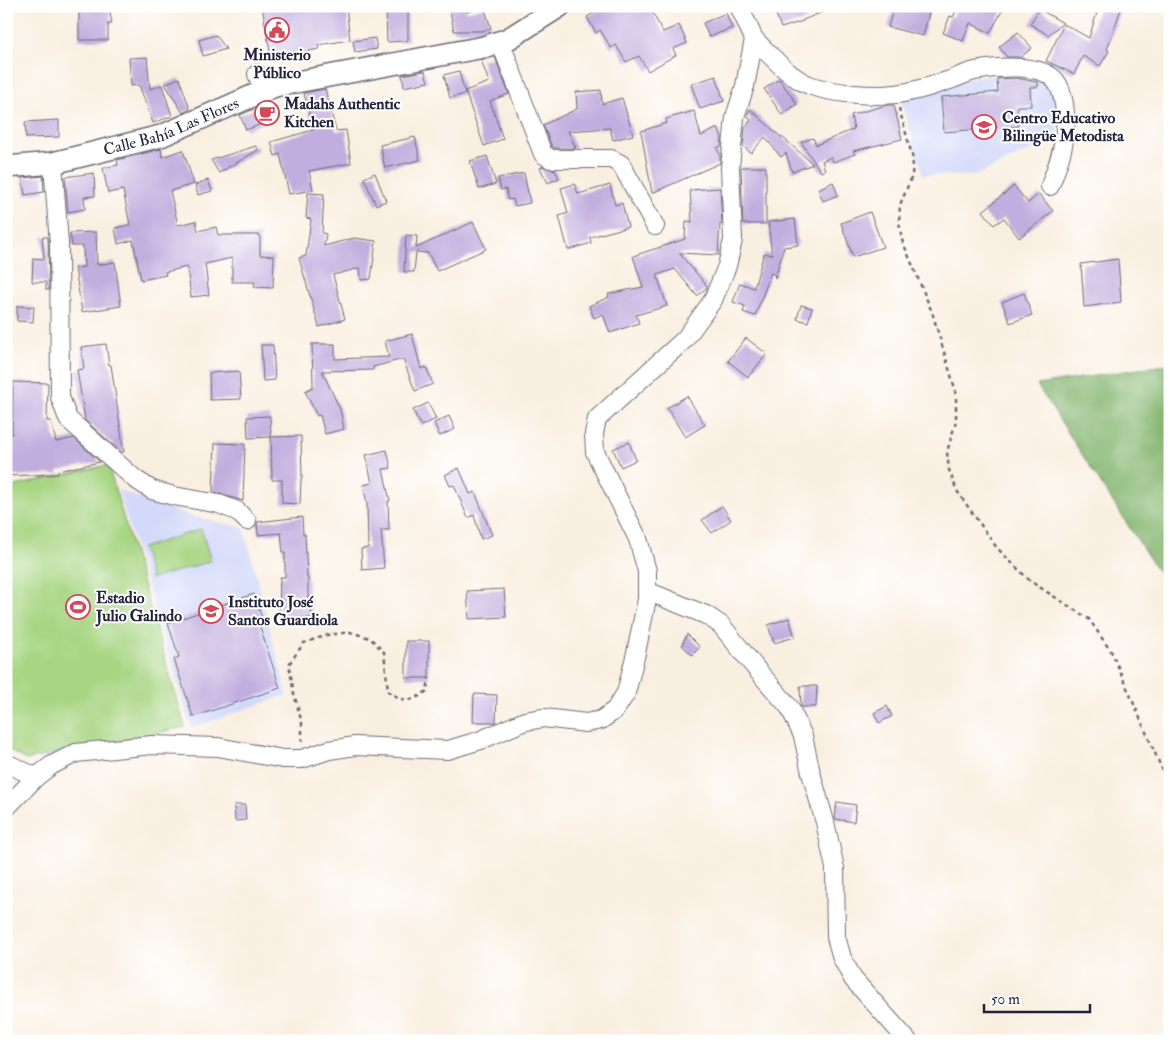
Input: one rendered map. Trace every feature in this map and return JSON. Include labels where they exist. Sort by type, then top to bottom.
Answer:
[{"type":"main road","name":"Calle Bahía Las Flores","points":[[6,167],[53,163],[161,136],[269,86],[484,47],[508,39],[560,6]]},
{"type":"street","points":[[739,6],[754,39],[788,72],[809,85],[839,92],[867,95],[895,94],[928,87],[974,71],[1010,68],[1033,69],[1044,73],[1055,80],[1061,92],[1065,111],[1065,132],[1062,150],[1050,186]]},
{"type":"street","points":[[6,808],[52,765],[76,753],[152,745],[218,747],[283,759],[302,759],[329,750],[355,746],[448,750],[481,740],[525,721],[544,718],[586,724],[601,720],[615,710],[626,693],[636,653],[647,591],[647,571],[638,539],[595,452],[594,434],[597,419],[684,339],[713,300],[727,266],[733,240],[730,167],[736,117],[745,86],[754,39]]},
{"type":"street","points":[[500,41],[543,154],[551,158],[611,159],[622,164],[655,226]]},
{"type":"street","points":[[53,163],[59,244],[60,397],[68,419],[135,479],[152,490],[219,504],[237,511],[247,520]]},
{"type":"street","points":[[647,591],[706,615],[721,624],[790,708],[803,736],[835,868],[836,937],[842,958],[853,979],[908,1041]]},
{"type":"street","points":[[6,763],[36,778]]},
{"type":"path","points":[[895,94],[913,159],[912,176],[900,205],[899,221],[902,240],[932,312],[956,392],[956,421],[947,452],[949,470],[957,490],[997,548],[1030,581],[1089,619],[1112,653],[1170,783]]},
{"type":"path","points":[[302,759],[302,723],[294,694],[289,664],[304,643],[327,635],[350,632],[370,638],[384,652],[388,692],[401,700],[412,700],[427,691],[429,678]]},
{"type":"shaded area","name":"Centro Educativo Bilingüe Metodista","points":[[1032,72],[1055,88],[1057,138],[975,176],[923,175],[900,97],[976,77]]},
{"type":"shaded area","name":"Instituto José Santos Guardiola","points":[[118,490],[191,516],[244,528],[287,695],[191,728]]},
{"type":"green space","points":[[1170,364],[1170,590],[1037,385]]},
{"type":"green space","name":"Estadio Julio Galindo","points":[[108,465],[185,727],[26,760],[6,748],[6,488]]},
{"type":"green space","points":[[201,529],[211,561],[151,579],[142,548]]},
{"type":"building","points":[[79,6],[109,6],[112,24],[108,24],[108,40],[79,40]]},
{"type":"building","points":[[262,6],[346,6],[350,40],[318,45],[319,49],[271,58]]},
{"type":"building","points":[[449,6],[465,6],[467,12],[484,7],[491,28],[482,31],[454,31]]},
{"type":"building","points":[[606,6],[649,6],[663,32],[679,25],[687,43],[673,49],[676,55],[648,71],[639,56],[626,62],[616,45],[611,48],[600,30],[596,33],[587,17]]},
{"type":"building","points":[[773,6],[834,6],[835,7],[781,28]]},
{"type":"building","points":[[894,6],[916,6],[916,9],[929,13],[923,36],[888,27]]},
{"type":"building","points":[[959,6],[998,6],[1002,11],[990,33],[970,23],[963,41],[943,33],[950,16],[953,17]]},
{"type":"building","points":[[1099,6],[1122,6],[1107,50],[1109,51],[1100,66],[1083,56],[1074,74],[1046,61],[1064,24],[1089,38]]},
{"type":"building","points":[[408,7],[408,41],[387,42],[386,8]]},
{"type":"building","points":[[1039,9],[1063,23],[1048,35],[1030,24]]},
{"type":"building","points":[[726,13],[732,28],[709,37],[703,23]]},
{"type":"building","points":[[1018,32],[1032,48],[1021,57],[1007,57],[999,47]]},
{"type":"building","points":[[216,35],[226,49],[203,56],[199,40]]},
{"type":"building","points":[[375,38],[377,49],[355,52],[353,41]]},
{"type":"building","points":[[147,57],[150,89],[162,85],[172,116],[153,123],[139,85],[131,86],[129,58]]},
{"type":"building","points":[[495,57],[509,94],[490,101],[503,139],[484,146],[465,91],[489,82],[481,60]]},
{"type":"building","points":[[425,71],[428,82],[404,87],[402,75]]},
{"type":"building","points":[[459,71],[465,94],[450,98],[444,75]]},
{"type":"building","points":[[716,76],[724,101],[700,109],[691,84]]},
{"type":"building","points":[[179,78],[190,109],[183,113],[165,84]]},
{"type":"building","points":[[1016,78],[1038,82],[1038,87],[1030,87],[1031,106],[1017,106],[1018,126],[944,132],[941,97],[998,92],[997,79]]},
{"type":"building","points":[[779,79],[797,104],[782,115],[764,89]]},
{"type":"building","points":[[325,89],[336,131],[346,130],[351,163],[309,171],[313,190],[289,194],[280,154],[275,156],[271,142],[313,130],[304,93]]},
{"type":"building","points":[[601,90],[602,104],[622,98],[633,135],[613,140],[610,128],[568,131],[576,148],[552,147],[543,125],[577,109],[576,92]]},
{"type":"building","points":[[268,103],[274,119],[246,130],[240,115]]},
{"type":"building","points":[[887,105],[894,105],[902,139],[853,151],[855,154],[833,162],[831,157],[822,161],[825,170],[821,172],[801,142],[813,138],[816,145],[854,129],[851,115]]},
{"type":"building","points":[[750,109],[813,164],[792,172],[786,153],[781,157],[765,137],[751,153],[743,146],[745,128],[751,120],[747,115]]},
{"type":"building","points":[[694,111],[701,136],[718,128],[722,138],[721,146],[717,148],[720,163],[652,193],[641,131],[667,123],[666,119]]},
{"type":"building","points":[[59,120],[59,137],[26,138],[25,122]]},
{"type":"building","points":[[415,137],[420,160],[385,168],[380,145]]},
{"type":"building","points":[[256,146],[258,150],[219,173],[211,160]]},
{"type":"building","points":[[161,149],[162,157],[183,150],[194,184],[170,191],[178,225],[196,221],[198,231],[216,227],[218,235],[260,235],[260,255],[274,256],[273,288],[254,287],[255,282],[232,282],[232,258],[205,264],[209,295],[191,297],[187,267],[165,272],[166,275],[141,280],[133,240],[118,244],[115,228],[130,225],[123,190],[108,193],[103,168],[118,165],[117,160]]},
{"type":"building","points":[[487,156],[496,184],[479,189],[470,161]]},
{"type":"building","points":[[543,166],[555,170],[559,178],[548,183],[540,168]]},
{"type":"building","points":[[741,167],[766,167],[766,224],[743,224]]},
{"type":"building","points":[[94,173],[95,196],[84,197],[85,209],[68,212],[65,177]]},
{"type":"building","points":[[375,173],[386,201],[376,205],[364,178]]},
{"type":"building","points":[[524,173],[530,203],[515,206],[513,199],[508,200],[506,189],[501,190],[498,178]]},
{"type":"building","points":[[43,176],[44,192],[25,195],[22,178]]},
{"type":"building","points":[[208,180],[212,191],[198,195],[195,185]]},
{"type":"building","points":[[833,182],[838,195],[823,201],[818,189]]},
{"type":"building","points":[[575,184],[578,194],[610,185],[615,205],[622,203],[628,227],[590,237],[591,243],[568,250],[559,216],[568,213],[561,188]]},
{"type":"building","points":[[1014,186],[1028,203],[1039,194],[1053,211],[1019,238],[1004,218],[994,225],[983,211]]},
{"type":"building","points":[[720,188],[722,224],[720,224],[718,255],[679,253],[707,286],[706,288],[697,296],[675,269],[657,275],[667,306],[636,315],[639,323],[610,333],[603,314],[594,318],[589,306],[609,297],[608,294],[643,287],[633,256],[685,239],[686,221],[692,222],[690,190]]},
{"type":"building","points":[[308,193],[324,194],[322,233],[326,234],[324,246],[354,238],[376,241],[371,279],[361,280],[360,268],[333,275],[345,319],[319,327],[299,258],[306,256],[311,219],[306,218]]},
{"type":"building","points":[[870,212],[883,247],[853,257],[841,223]]},
{"type":"building","points":[[795,219],[798,245],[784,247],[775,278],[774,274],[771,273],[755,316],[743,312],[745,306],[733,302],[740,283],[754,288],[764,253],[772,255],[768,222]]},
{"type":"building","points":[[473,222],[486,249],[437,271],[428,253],[416,252],[414,272],[404,272],[406,235],[417,236],[416,248]]},
{"type":"building","points":[[96,232],[97,265],[115,262],[121,306],[82,312],[75,268],[84,267],[83,246],[72,246],[70,233]]},
{"type":"building","points":[[42,237],[48,237],[49,290],[46,290],[46,282],[32,282],[33,258],[44,259]]},
{"type":"building","points":[[1118,259],[1121,302],[1084,307],[1081,264]]},
{"type":"building","points":[[1024,293],[1032,315],[1010,323],[1002,302]]},
{"type":"building","points":[[801,305],[812,308],[808,322],[797,319]]},
{"type":"building","points":[[17,306],[34,307],[33,322],[17,321]]},
{"type":"building","points":[[412,334],[421,369],[426,367],[433,384],[415,391],[403,359],[373,367],[373,370],[322,371],[340,409],[344,429],[325,434],[320,415],[317,416],[305,391],[313,387],[312,344],[335,344],[335,359],[389,357],[385,341]]},
{"type":"building","points":[[746,338],[767,354],[748,377],[728,361]]},
{"type":"building","points":[[106,344],[124,452],[121,452],[85,420],[77,370],[84,369],[81,347]]},
{"type":"building","points":[[261,345],[273,345],[275,380],[263,381]]},
{"type":"building","points":[[239,371],[241,399],[210,400],[209,373]]},
{"type":"building","points":[[13,382],[48,383],[47,421],[51,421],[56,442],[74,438],[100,462],[58,471],[58,474],[6,476],[6,433],[12,434]]},
{"type":"building","points":[[687,396],[705,425],[685,437],[667,408]]},
{"type":"building","points":[[428,403],[436,419],[421,426],[413,410]]},
{"type":"building","points":[[270,416],[271,437],[248,438],[247,417]]},
{"type":"building","points":[[449,416],[455,429],[440,436],[434,423]]},
{"type":"building","points":[[301,436],[302,479],[300,504],[282,503],[282,480],[272,480],[271,437]]},
{"type":"building","points":[[629,442],[636,460],[621,467],[613,449]]},
{"type":"building","points":[[215,443],[245,444],[243,501],[213,492]]},
{"type":"building","points":[[387,450],[391,468],[383,469],[390,501],[388,501],[389,530],[381,530],[384,568],[362,570],[361,549],[368,548],[367,503],[363,485],[372,483],[366,455]]},
{"type":"building","points":[[459,468],[470,494],[475,492],[492,535],[481,539],[474,515],[468,518],[454,485],[450,486],[445,475]]},
{"type":"building","points":[[722,506],[731,520],[712,533],[702,520]]},
{"type":"building","points":[[302,517],[303,534],[305,534],[308,598],[311,598],[312,618],[279,618],[280,577],[285,577],[285,553],[283,553],[281,533],[258,535],[257,522]]},
{"type":"building","points":[[504,589],[506,617],[469,619],[467,591]]},
{"type":"building","points":[[254,594],[262,618],[257,618],[280,688],[193,717],[174,659],[179,657],[168,623]]},
{"type":"building","points":[[789,618],[795,637],[774,643],[768,625]]},
{"type":"building","points":[[687,634],[700,647],[692,655],[682,645]]},
{"type":"building","points":[[406,641],[429,641],[429,678],[406,678]]},
{"type":"building","points":[[800,686],[817,686],[816,707],[801,707]]},
{"type":"building","points":[[474,694],[497,695],[496,722],[473,722]]},
{"type":"building","points":[[887,706],[892,716],[879,723],[874,713]]},
{"type":"building","points":[[837,802],[856,805],[854,822],[835,819]]},
{"type":"building","points":[[234,805],[245,805],[246,820],[235,821]]},
{"type":"place","name":"Ministerio Público","points":[[277,30]]},
{"type":"place","name":"Madahs Authentic Kitchen","points":[[267,113]]},
{"type":"place","name":"Centro Educativo Bilingüe Metodista","points":[[984,127]]},
{"type":"place","name":"Estadio Julio Galindo","points":[[78,607]]},
{"type":"place","name":"Instituto José Santos Guardiola","points":[[211,611]]}]
